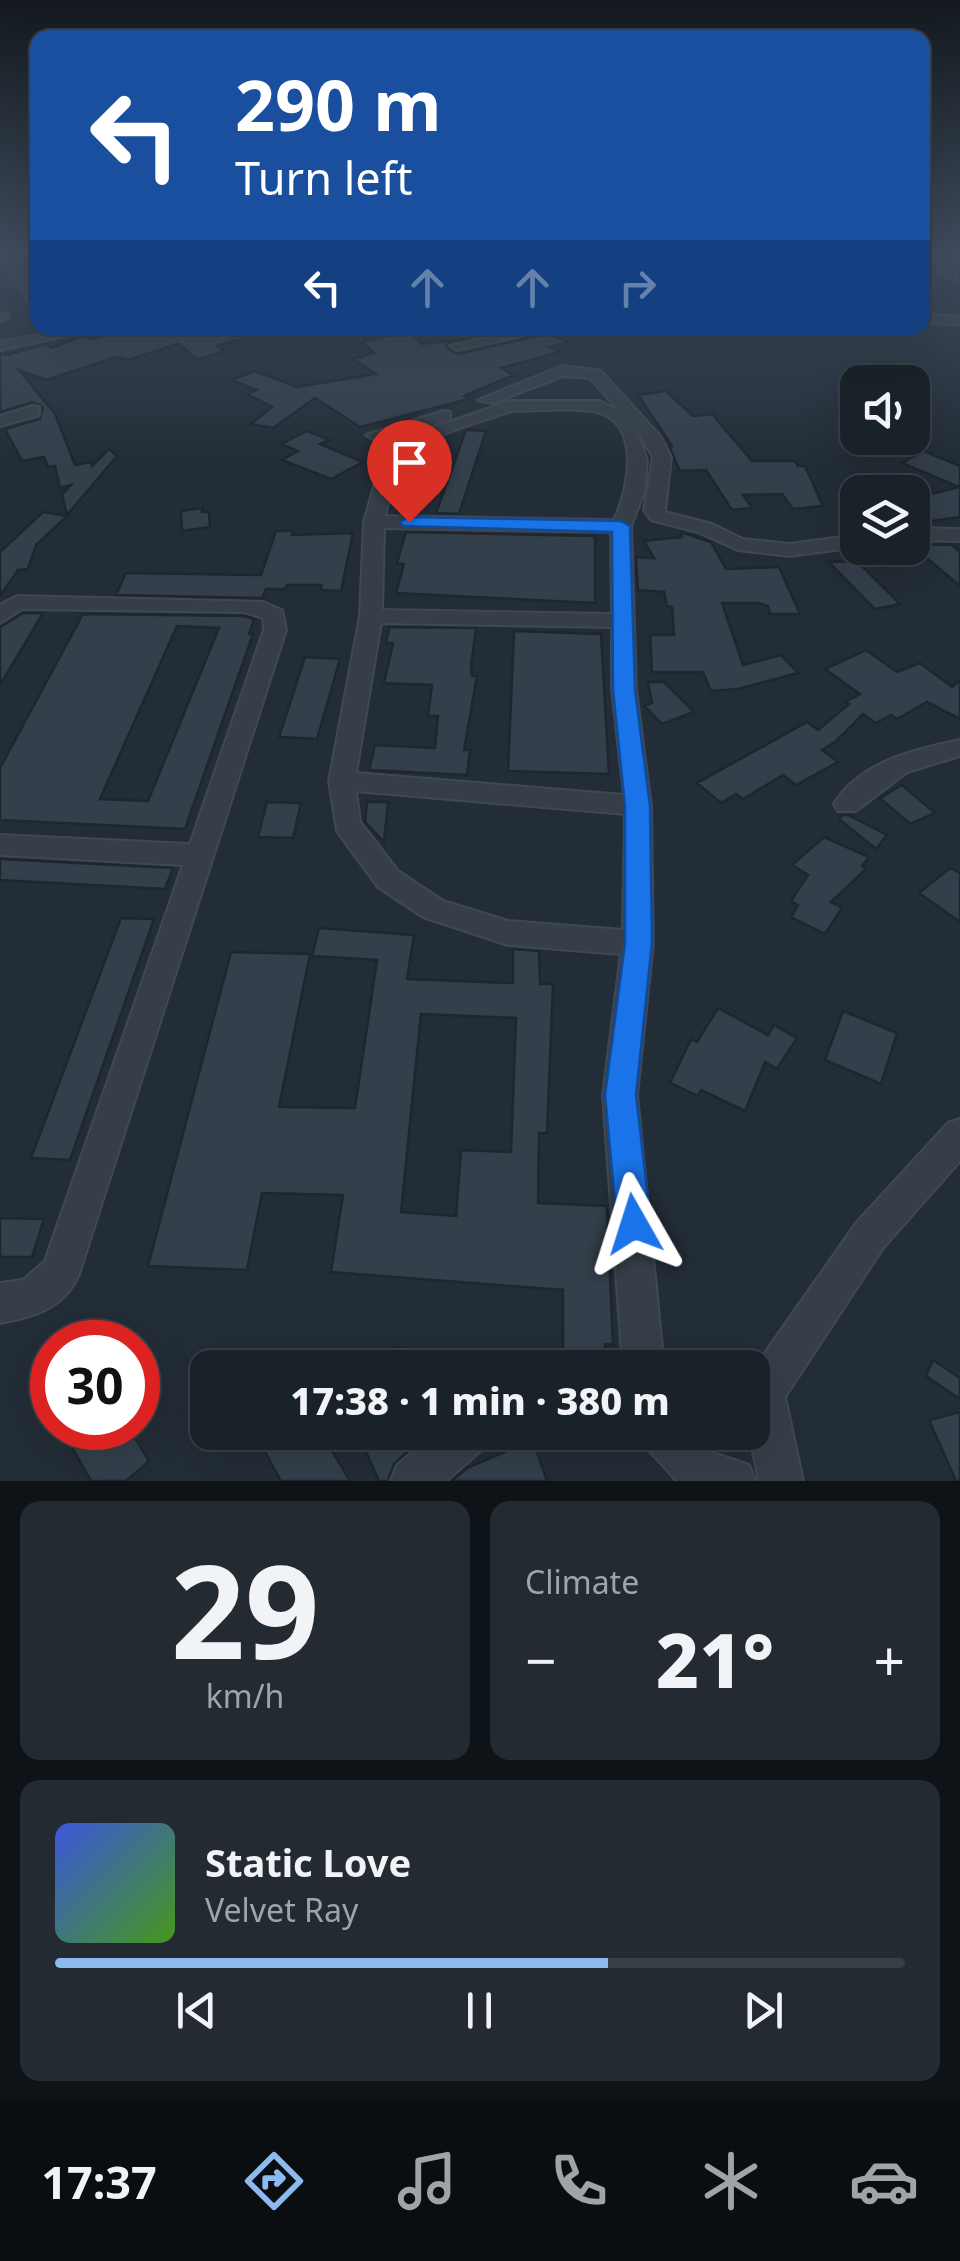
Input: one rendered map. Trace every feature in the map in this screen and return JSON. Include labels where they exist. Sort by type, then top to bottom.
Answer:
[{"type":"street","points":[[0,346],[58,335]]},
{"type":"street","points":[[457,346],[515,335]]},
{"type":"street","points":[[375,435],[446,416],[537,378],[579,370],[595,374],[654,440],[662,457],[654,510],[658,516],[705,528],[738,544],[789,550],[840,543]]},
{"type":"street","points":[[638,943],[508,933],[433,910],[388,880],[346,824],[342,781],[371,616],[374,522],[389,466],[399,452],[424,437],[510,406],[588,404],[611,412],[642,459],[632,506],[621,526],[624,690],[638,806],[638,943],[620,1095],[642,1350]]},
{"type":"street","points":[[0,421],[33,411]]},
{"type":"street","points":[[374,522],[621,526]]},
{"type":"street","points":[[930,534],[960,535]]},
{"type":"street","points":[[0,616],[17,602],[245,606],[262,608],[274,615],[275,630],[60,1274],[32,1298],[0,1302]]},
{"type":"street","points":[[371,616],[622,622]]},
{"type":"street","points":[[847,804],[876,776],[916,756],[960,748]]},
{"type":"street","points":[[342,781],[638,806]]},
{"type":"street","points":[[0,845],[198,855]]},
{"type":"street","points":[[781,1481],[764,1398],[770,1382],[870,1234],[960,1135]]},
{"type":"street","points":[[413,1481],[449,1450]]},
{"type":"street","points":[[678,1450],[697,1470],[732,1481]]},
{"type":"building","points":[[108,335],[255,335],[217,346],[225,352],[197,359],[178,344],[128,360],[116,357],[46,380],[19,370],[55,414],[75,465],[91,462],[92,466],[109,449],[117,456],[67,515],[62,494],[71,485],[60,488],[55,466],[48,467],[44,457],[22,461],[5,429],[40,419],[43,407],[32,402],[0,412],[0,353],[7,355],[46,344],[52,348],[83,336],[91,339]]},
{"type":"building","points":[[391,335],[412,335],[422,344],[464,339],[447,344],[448,349],[458,354],[542,335],[569,342],[550,347],[560,352],[501,368],[514,375],[464,396],[469,399],[360,427],[315,398],[273,428],[251,424],[272,407],[247,394],[257,390],[231,380],[255,371],[297,387],[376,374],[353,359],[374,353],[362,342]]},
{"type":"building","points":[[666,391],[693,416],[712,414],[752,461],[795,461],[798,466],[805,466],[823,506],[793,509],[782,494],[743,495],[752,508],[732,510],[706,470],[680,471],[672,446],[638,395]]},
{"type":"building","points":[[466,430],[486,431],[459,514],[436,513]]},
{"type":"building","points":[[307,431],[330,440],[320,444],[363,462],[331,479],[282,460],[298,451],[281,444]]},
{"type":"building","points":[[930,454],[960,466],[960,517],[930,521],[930,494],[959,487],[902,463]]},
{"type":"building","points":[[202,508],[202,512],[209,512],[210,527],[182,531],[181,511]]},
{"type":"building","points":[[43,512],[67,516],[36,545],[28,569],[18,570],[0,596],[0,552]]},
{"type":"building","points":[[276,531],[294,531],[292,535],[353,533],[341,591],[321,590],[322,585],[287,585],[285,589],[266,589],[262,598],[116,595],[126,573],[261,575]]},
{"type":"building","points":[[406,532],[595,536],[595,603],[396,593],[404,564],[397,563]]},
{"type":"building","points":[[680,532],[711,542],[726,569],[779,567],[800,614],[770,614],[768,606],[758,603],[722,603],[743,665],[781,655],[798,673],[738,689],[711,691],[703,672],[652,672],[650,635],[674,635],[672,607],[667,606],[664,592],[638,590],[636,557],[654,558],[644,541],[682,537]]},
{"type":"building","points":[[930,544],[952,545],[960,552],[960,586],[930,561]]},
{"type":"building","points":[[829,562],[861,565],[900,604],[875,609]]},
{"type":"building","points":[[23,613],[43,613],[0,685],[0,627]]},
{"type":"building","points":[[83,614],[254,619],[249,634],[253,634],[185,829],[0,820],[0,768]],"holes":[[[177,626],[219,628],[148,801],[100,799]]]},
{"type":"building","points":[[389,627],[476,628],[471,666],[472,676],[477,676],[464,750],[470,750],[467,775],[369,770],[375,745],[435,748],[438,716],[428,716],[432,685],[384,683],[393,643],[386,643]]},
{"type":"building","points":[[514,631],[601,634],[609,774],[508,771]]},
{"type":"building","points":[[866,650],[897,672],[920,663],[952,687],[960,680],[960,719],[927,702],[897,719],[891,715],[876,723],[863,714],[822,750],[838,762],[796,785],[783,775],[743,799],[736,794],[721,803],[697,783],[807,722],[818,730],[849,704],[845,702],[860,694],[825,669]]},
{"type":"building","points":[[305,657],[340,659],[317,739],[279,737]]},
{"type":"building","points":[[648,682],[664,682],[694,712],[662,724],[644,706],[652,703]]},
{"type":"building","points":[[902,785],[935,813],[910,824],[880,798]]},
{"type":"building","points":[[267,802],[301,803],[293,838],[258,837]]},
{"type":"building","points":[[367,802],[388,802],[384,842],[365,822]]},
{"type":"building","points":[[842,815],[887,835],[876,849],[839,819]]},
{"type":"building","points":[[824,837],[869,857],[862,866],[866,869],[831,902],[842,908],[825,934],[791,917],[798,905],[791,901],[808,875],[792,865]]},
{"type":"building","points":[[0,859],[173,868],[165,889],[0,880]]},
{"type":"building","points":[[950,868],[960,873],[960,922],[919,893]]},
{"type":"building","points":[[121,918],[154,919],[70,1160],[31,1158]]},
{"type":"building","points":[[319,928],[414,935],[407,979],[513,983],[513,949],[539,951],[540,984],[553,984],[547,1133],[539,1133],[538,1203],[607,1206],[613,1345],[605,1344],[605,1350],[563,1350],[563,1290],[331,1272],[343,1195],[262,1193],[247,1270],[148,1266],[231,952],[310,954],[279,1107],[355,1108],[377,960],[312,956]],"holes":[[[421,1014],[516,1018],[511,1152],[461,1150],[456,1216],[401,1212]]]},
{"type":"building","points":[[718,1008],[768,1035],[774,1025],[797,1038],[777,1069],[765,1062],[745,1111],[701,1090],[698,1096],[670,1083],[691,1039],[697,1042]]},
{"type":"building","points":[[843,1011],[897,1033],[881,1084],[825,1060]]},
{"type":"building","points":[[0,1218],[44,1219],[32,1257],[0,1257]]},
{"type":"building","points":[[933,1360],[960,1378],[960,1399],[926,1376]]},
{"type":"building","points":[[960,1412],[960,1481],[956,1481],[929,1420]]},
{"type":"building","points":[[73,1450],[142,1450],[149,1461],[126,1481],[91,1481]]},
{"type":"building","points":[[264,1450],[332,1450],[350,1481],[281,1481]]},
{"type":"building","points":[[365,1450],[406,1450],[394,1464],[388,1481],[379,1481]]},
{"type":"building","points":[[509,1450],[536,1450],[547,1481],[452,1481],[467,1468]]},
{"type":"route","points":[[409,522],[621,526],[624,690],[638,806],[638,943],[620,1095],[634,1224]]}]
